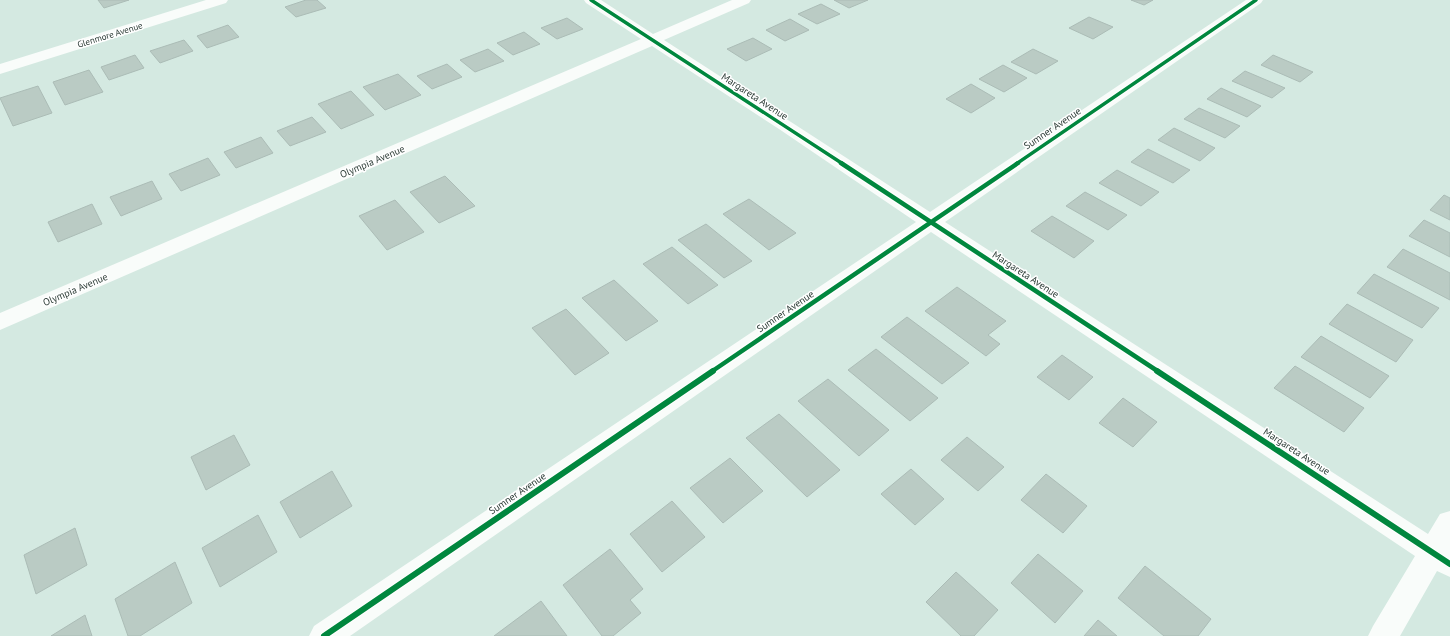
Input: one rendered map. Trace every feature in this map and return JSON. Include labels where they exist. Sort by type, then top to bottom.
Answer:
[{"type":"street","name":"Glenmore Avenue","points":[[0,69],[221,0]]},
{"type":"street","name":"Margareta Avenue","points":[[591,0],[785,125],[1441,558]]},
{"type":"street","name":"Olympia Avenue","points":[[0,322],[744,0]]},
{"type":"street","name":"Sumner Avenue","points":[[324,636],[1256,0]]},
{"type":"street","points":[[1383,636],[1441,558],[1450,523]]},
{"type":"building","points":[[98,0],[129,0],[104,8]]},
{"type":"building","points":[[306,0],[317,0],[326,8],[296,17],[285,7]]},
{"type":"building","points":[[834,0],[868,0],[849,8]]},
{"type":"building","points":[[1131,0],[1153,0],[1144,5]]},
{"type":"building","points":[[821,4],[840,14],[817,24],[798,14]]},
{"type":"building","points":[[1089,17],[1113,27],[1093,39],[1069,28]]},
{"type":"building","points":[[567,18],[583,29],[557,39],[541,28]]},
{"type":"building","points":[[790,19],[809,30],[785,41],[766,30]]},
{"type":"building","points":[[228,25],[239,37],[207,48],[197,36]]},
{"type":"building","points":[[524,32],[540,44],[513,55],[497,43]]},
{"type":"building","points":[[753,38],[772,49],[746,61],[727,49]]},
{"type":"building","points":[[184,40],[193,51],[160,63],[150,51]]},
{"type":"building","points":[[488,49],[504,61],[475,72],[460,60]]},
{"type":"building","points":[[1033,49],[1058,61],[1036,74],[1011,62]]},
{"type":"building","points":[[135,55],[144,68],[109,80],[101,67]]},
{"type":"building","points":[[1273,55],[1313,72],[1300,82],[1261,65]]},
{"type":"building","points":[[447,64],[462,77],[432,89],[417,76]]},
{"type":"building","points":[[1003,65],[1027,78],[1004,92],[979,79]]},
{"type":"building","points":[[89,70],[103,92],[65,105],[53,82]]},
{"type":"building","points":[[1245,71],[1285,88],[1272,98],[1232,81]]},
{"type":"building","points":[[398,74],[421,95],[385,110],[363,87]]},
{"type":"building","points":[[971,84],[995,98],[971,113],[946,99]]},
{"type":"building","points":[[38,86],[52,113],[13,126],[0,98]]},
{"type":"building","points":[[1221,88],[1261,106],[1247,117],[1207,99]]},
{"type":"building","points":[[351,91],[374,115],[341,129],[318,104]]},
{"type":"building","points":[[1199,108],[1240,126],[1225,138],[1184,119]]},
{"type":"building","points":[[312,117],[326,132],[290,146],[277,131]]},
{"type":"building","points":[[1174,128],[1215,148],[1200,161],[1158,140]]},
{"type":"building","points":[[261,137],[273,153],[236,168],[224,152]]},
{"type":"building","points":[[1148,149],[1190,170],[1173,183],[1131,162]]},
{"type":"building","points":[[208,158],[220,175],[181,191],[169,174]]},
{"type":"building","points":[[1117,170],[1159,192],[1141,206],[1099,183]]},
{"type":"building","points":[[445,176],[475,206],[439,223],[410,192]]},
{"type":"building","points":[[152,181],[162,199],[121,216],[110,197]]},
{"type":"building","points":[[1085,192],[1127,215],[1108,230],[1066,206]]},
{"type":"building","points":[[1444,195],[1450,198],[1450,220],[1430,210]]},
{"type":"building","points":[[749,199],[796,233],[769,250],[723,214]]},
{"type":"building","points":[[395,200],[424,232],[387,250],[359,216]]},
{"type":"building","points":[[92,204],[102,224],[58,242],[48,222]]},
{"type":"building","points":[[1052,216],[1094,241],[1074,258],[1031,231]]},
{"type":"building","points":[[1424,220],[1450,233],[1450,257],[1409,236]]},
{"type":"building","points":[[706,224],[752,261],[724,278],[678,240]]},
{"type":"building","points":[[672,247],[718,285],[688,304],[643,264]]},
{"type":"building","points":[[1403,249],[1450,273],[1450,300],[1387,267]]},
{"type":"building","points":[[1374,274],[1439,308],[1422,328],[1357,293]]},
{"type":"building","points":[[614,280],[658,321],[626,341],[582,298]]},
{"type":"building","points":[[957,287],[1006,321],[988,335],[1000,344],[986,356],[925,311]]},
{"type":"building","points":[[1347,304],[1413,340],[1396,362],[1329,324]]},
{"type":"building","points":[[566,309],[609,353],[575,375],[532,328]]},
{"type":"building","points":[[907,317],[969,363],[942,384],[881,337]]},
{"type":"building","points":[[1321,336],[1389,376],[1370,398],[1301,357]]},
{"type":"building","points":[[876,349],[938,398],[910,421],[848,370]]},
{"type":"building","points":[[1062,355],[1093,377],[1069,400],[1037,377]]},
{"type":"building","points":[[1295,366],[1364,408],[1344,432],[1274,388]]},
{"type":"building","points":[[828,379],[889,430],[859,456],[798,401]]},
{"type":"building","points":[[1123,398],[1157,422],[1133,447],[1099,423]]},
{"type":"building","points":[[779,414],[840,470],[807,497],[746,438]]},
{"type":"building","points":[[234,435],[250,465],[206,490],[191,457]]},
{"type":"building","points":[[967,437],[1004,467],[978,491],[941,460]]},
{"type":"building","points":[[730,458],[763,491],[723,523],[690,488]]},
{"type":"building","points":[[911,469],[944,499],[915,525],[881,494]]},
{"type":"building","points":[[332,471],[352,506],[300,538],[280,502]]},
{"type":"building","points":[[1046,474],[1087,506],[1063,533],[1021,500]]},
{"type":"building","points":[[672,501],[705,537],[662,572],[630,534]]},
{"type":"building","points":[[258,515],[277,552],[220,587],[202,548]]},
{"type":"building","points":[[75,528],[87,565],[36,594],[24,555]]},
{"type":"building","points":[[610,549],[643,589],[630,600],[641,613],[613,636],[602,636],[563,585]]},
{"type":"building","points":[[1038,554],[1083,591],[1055,623],[1011,583]]},
{"type":"building","points":[[175,562],[192,603],[140,636],[128,636],[115,599]]},
{"type":"building","points":[[1145,566],[1211,619],[1198,636],[1164,636],[1118,598]]},
{"type":"building","points":[[956,572],[998,610],[974,636],[961,636],[926,602]]},
{"type":"building","points":[[541,601],[567,636],[494,636]]},
{"type":"building","points":[[85,615],[92,636],[51,636]]},
{"type":"building","points":[[1098,620],[1117,636],[1084,636]]},
{"type":"cycle path","points":[[591,0],[785,125],[1450,564]]},
{"type":"cycle path","points":[[324,636],[1256,0]]}]
